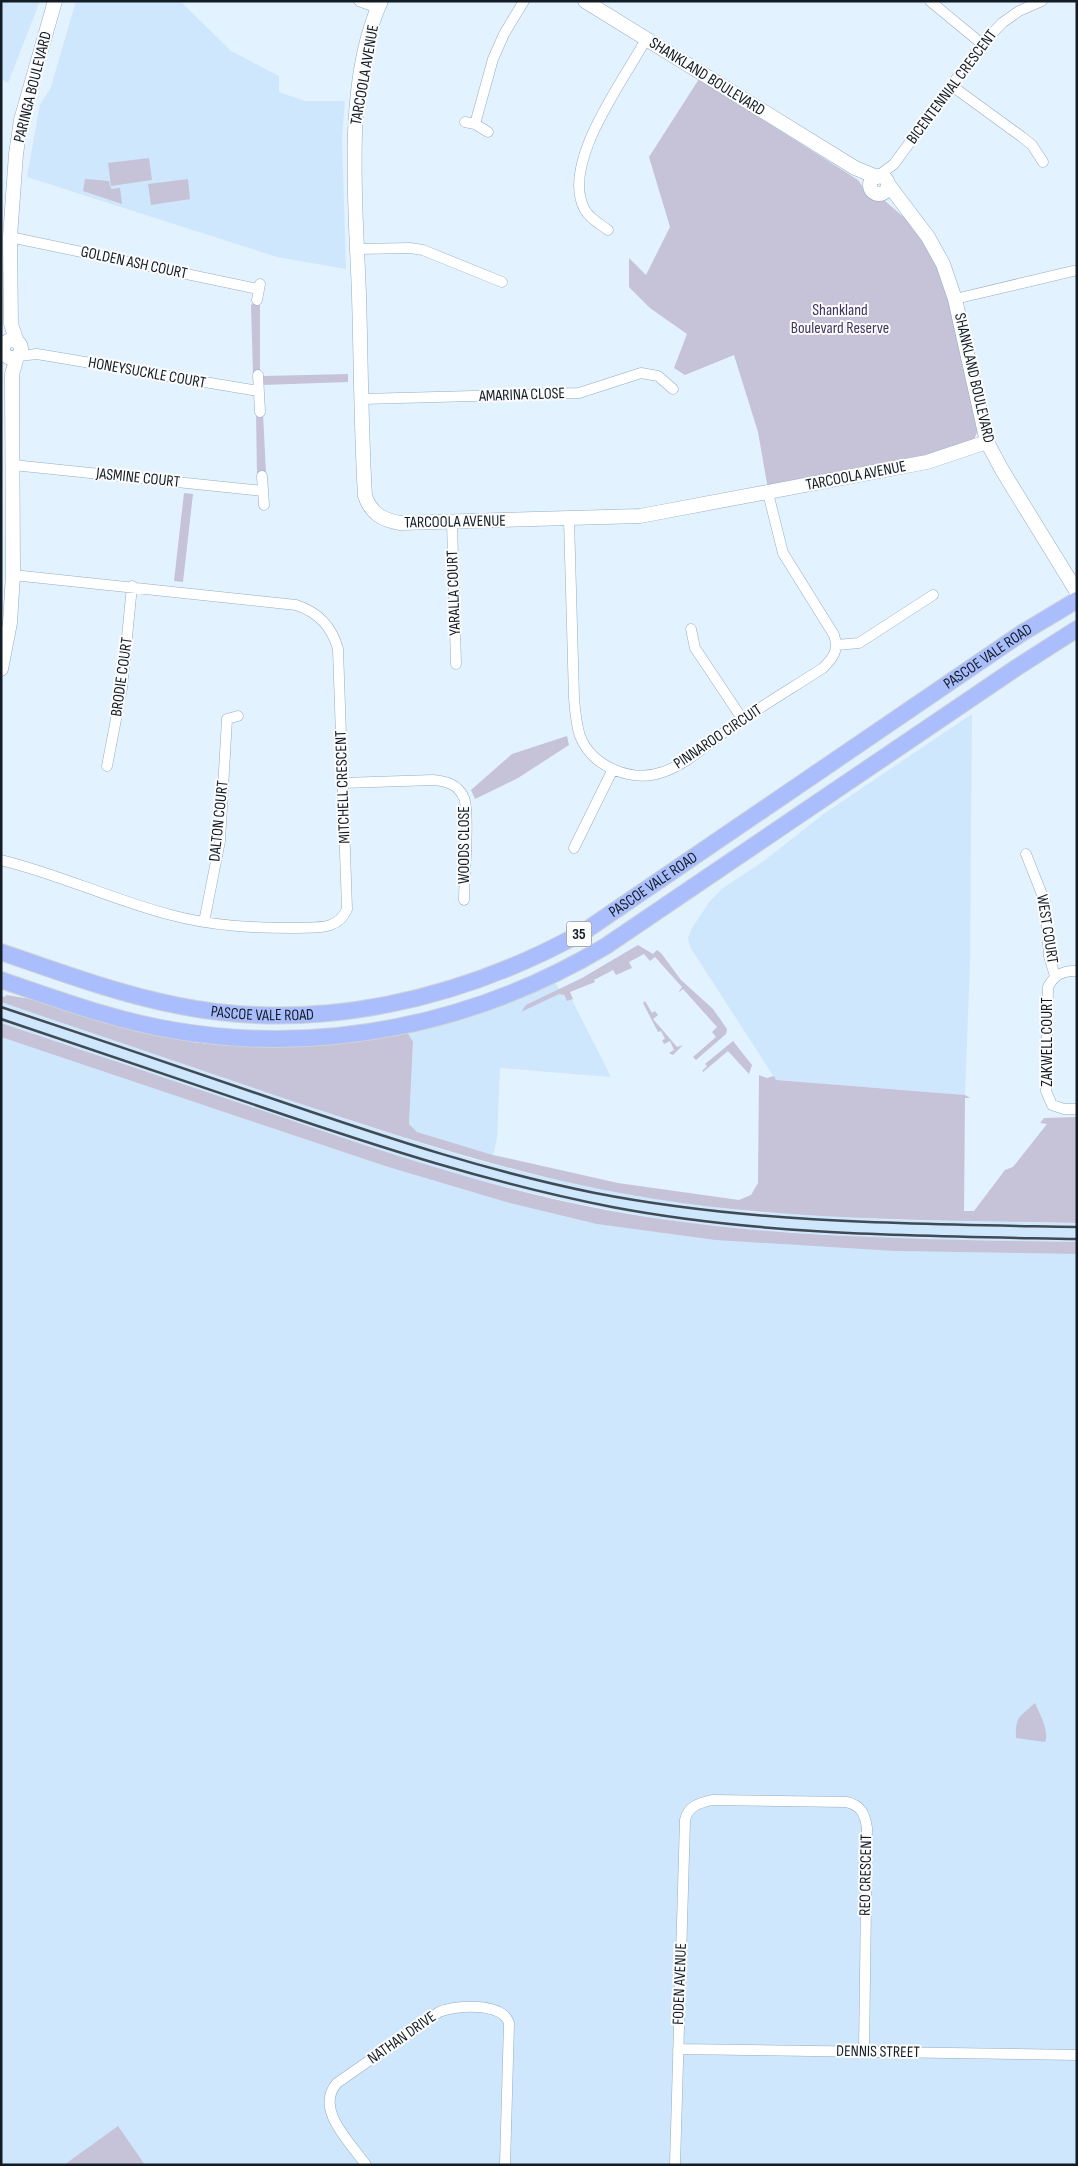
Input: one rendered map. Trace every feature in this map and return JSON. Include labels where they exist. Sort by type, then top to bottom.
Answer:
[{"type":"main road","name":"PASCOE VALE ROAD","points":[[1,952],[117,991],[176,1005],[236,1012],[318,1013],[383,1005],[473,982],[548,951],[584,931],[1022,633],[1077,600]]},
{"type":"main road","name":"PASCOE VALE ROAD","points":[[1,980],[91,1011],[171,1030],[238,1039],[340,1036],[388,1030],[468,1010],[511,994],[570,967],[654,914],[1024,662],[1077,630]]},
{"type":"main road","points":[[640,894],[654,914]]},
{"type":"street","name":"PARINGA BOULEVARD","points":[[14,350],[6,268],[10,237],[12,185],[22,120],[56,1]]},
{"type":"street","points":[[359,1],[379,4]]},
{"type":"street","points":[[488,132],[470,123],[504,34],[524,1]]},
{"type":"street","name":"SHANKLAND BOULEVARD","points":[[585,1],[880,183],[910,212],[928,237],[943,264],[955,298],[987,442],[1002,470],[1077,592]]},
{"type":"street","points":[[930,1],[982,44]]},
{"type":"street","name":"BICENTENNIAL CRESCENT","points":[[880,183],[982,44],[1002,23],[1019,11],[1042,1]]},
{"type":"street","name":"TARCOOLA AVENUE","points":[[379,4],[368,38],[354,129],[362,449],[365,496],[368,505],[376,514],[386,521],[400,523],[640,516],[927,462],[987,442]]},
{"type":"street","points":[[608,230],[589,216],[584,209],[581,196],[582,165],[600,116],[646,39]]},
{"type":"street","points":[[952,86],[1022,137],[1032,146],[1043,162]]},
{"type":"street","name":"GOLDEN ASH COURT","points":[[10,237],[259,286],[257,300]]},
{"type":"street","points":[[357,248],[410,248],[423,250],[504,283]]},
{"type":"street","points":[[955,298],[1077,270]]},
{"type":"street","points":[[1,668],[10,623],[13,575],[13,465],[8,382],[14,350]]},
{"type":"street","name":"HONEYSUCKLE COURT","points":[[14,350],[258,391]]},
{"type":"street","name":"AMARINA CLOSE","points":[[362,400],[579,393],[641,374],[658,376],[674,391]]},
{"type":"street","points":[[258,375],[260,412]]},
{"type":"street","name":"JASMINE COURT","points":[[13,465],[262,490]]},
{"type":"street","points":[[262,476],[264,505]]},
{"type":"street","points":[[768,493],[782,553],[834,635],[837,645],[859,643],[935,594]]},
{"type":"street","name":"PINNAROO CIRCUIT","points":[[569,519],[576,720],[580,737],[591,754],[612,769],[625,774],[640,776],[664,772],[823,668],[836,653],[837,645]]},
{"type":"street","name":"YARALLA COURT","points":[[452,522],[457,666]]},
{"type":"street","name":"MITCHELL CRESCENT","points":[[1,860],[170,915],[204,922],[240,927],[320,927],[334,925],[343,919],[347,909],[338,649],[334,636],[318,616],[296,604],[13,575]]},
{"type":"street","name":"BRODIE COURT","points":[[106,769],[122,688],[132,586]]},
{"type":"street","points":[[692,628],[695,648],[742,720]]},
{"type":"street","name":"DALTON COURT","points":[[204,922],[220,841],[223,717],[238,716]]},
{"type":"street","points":[[572,848],[612,769]]},
{"type":"street","name":"WOODS CLOSE","points":[[343,784],[444,780],[454,784],[465,803],[464,901]]},
{"type":"street","name":"WEST COURT","points":[[1026,854],[1045,902],[1049,956],[1055,976]]},
{"type":"street","name":"ZAKWELL COURT","points":[[1077,971],[1064,972],[1055,976],[1048,987],[1046,1092],[1052,1105],[1064,1109],[1077,1110]]},
{"type":"street","name":"REO CRESCENT","points":[[694,1806],[712,1800],[846,1802],[853,1803],[861,1809],[867,1828],[864,2052]]},
{"type":"street","name":"FODEN AVENUE","points":[[676,2165],[685,1820],[686,1815],[694,1806]]},
{"type":"street","name":"NATHAN DRIVE","points":[[366,2165],[330,2113],[328,2098],[331,2090],[439,2012],[458,2007],[498,2010],[508,2018],[505,2165]]},
{"type":"street","name":"DENNIS STREET","points":[[678,2049],[1077,2055]]},
{"type":"shaded area","points":[[1,1],[40,1],[8,83],[1,79]]},
{"type":"shaded area","points":[[76,1],[180,1],[231,51],[279,76],[279,92],[305,101],[345,101],[342,137],[346,269],[277,257],[27,177],[40,104],[50,90]]},
{"type":"shaded area","points":[[972,714],[970,962],[965,1095],[776,1080],[690,947],[688,938],[692,928],[710,901],[723,888],[761,863],[825,813]]},
{"type":"shaded area","points":[[551,976],[566,1000],[571,998],[611,1077],[500,1068],[497,1139],[493,1155],[417,1132],[409,1124],[413,1042],[402,1026]]},
{"type":"shaded area","points":[[1,1002],[357,1123],[472,1159],[534,1175],[656,1199],[752,1212],[895,1220],[1077,1223],[1077,1242],[891,1239],[741,1229],[664,1220],[571,1202],[469,1178],[396,1156],[1,1023]]},
{"type":"shaded area","points":[[1,1037],[385,1166],[506,1202],[895,1251],[1077,1254],[1077,2165],[1,2165]]},
{"type":"green space","name":"Shankland Boulevard Reserve","points":[[699,79],[858,180],[869,196],[885,201],[907,220],[925,241],[938,266],[951,308],[978,430],[973,442],[926,458],[768,489],[758,432],[734,355],[685,375],[674,368],[687,334],[650,308],[629,287],[629,258],[646,275],[670,227],[649,157]]},
{"type":"green space","points":[[149,158],[152,180],[111,186],[108,163]]},
{"type":"green space","points":[[85,179],[109,181],[111,189],[120,188],[122,204],[83,191]]},
{"type":"green space","points":[[188,179],[190,199],[151,205],[148,184]]},
{"type":"green space","points":[[257,300],[260,301],[260,375],[253,375],[251,305]]},
{"type":"green space","points":[[348,374],[348,382],[263,385],[258,379],[264,376]]},
{"type":"green space","points":[[256,412],[263,413],[266,474],[257,475]]},
{"type":"green space","points":[[184,493],[193,494],[183,582],[174,581]]},
{"type":"green space","points":[[567,736],[569,745],[518,778],[475,799],[471,790],[512,754]]},
{"type":"green space","points":[[638,945],[653,954],[657,950],[661,953],[681,980],[713,1009],[727,1029],[726,1034],[696,1060],[693,1057],[716,1037],[712,1032],[717,1027],[683,989],[678,993],[682,987],[655,957],[650,961],[644,954],[629,962],[632,968],[616,975],[613,970],[594,980],[595,982],[570,992],[573,999],[567,1001],[564,995],[559,994],[521,1012],[526,1005],[582,978]]},
{"type":"green space","points":[[6,995],[44,1002],[155,1035],[218,1045],[281,1047],[313,1045],[376,1038],[407,1032],[413,1042],[409,1124],[417,1132],[493,1155],[618,1183],[739,1200],[751,1195],[758,1183],[759,1075],[767,1078],[774,1076],[776,1080],[965,1095],[970,1098],[965,1098],[964,1211],[974,1211],[1005,1170],[1013,1167],[1047,1124],[1040,1123],[1044,1118],[1077,1117],[1077,1223],[918,1220],[760,1212],[607,1191],[512,1169],[466,1156],[280,1097],[1,1002],[1,996],[5,997]]},
{"type":"green space","points":[[645,1001],[652,1013],[655,1011],[658,1015],[653,1019],[677,1047],[683,1045],[673,1055],[669,1053],[674,1050],[670,1041],[664,1044],[662,1040],[665,1039],[661,1031],[658,1032],[643,1003]]},
{"type":"green space","points":[[1,1023],[411,1160],[488,1183],[566,1202],[665,1220],[782,1232],[900,1238],[1077,1242],[1077,1254],[895,1251],[716,1240],[597,1224],[506,1202],[385,1166],[1,1037]]},
{"type":"green space","points":[[733,1041],[752,1065],[749,1074],[728,1051],[702,1071],[707,1066],[705,1064]]},
{"type":"green space","points":[[1035,1703],[1045,1728],[1045,1742],[1016,1738],[1016,1725],[1020,1717]]},
{"type":"green space","points":[[118,2126],[145,2165],[64,2165]]},
{"type":"railway","points":[[1,1007],[404,1142],[479,1165],[595,1193],[655,1203],[775,1217],[895,1223],[1077,1227]]},
{"type":"railway","points":[[1,1019],[307,1123],[436,1164],[568,1198],[612,1207],[727,1224],[843,1233],[1077,1239]]}]
